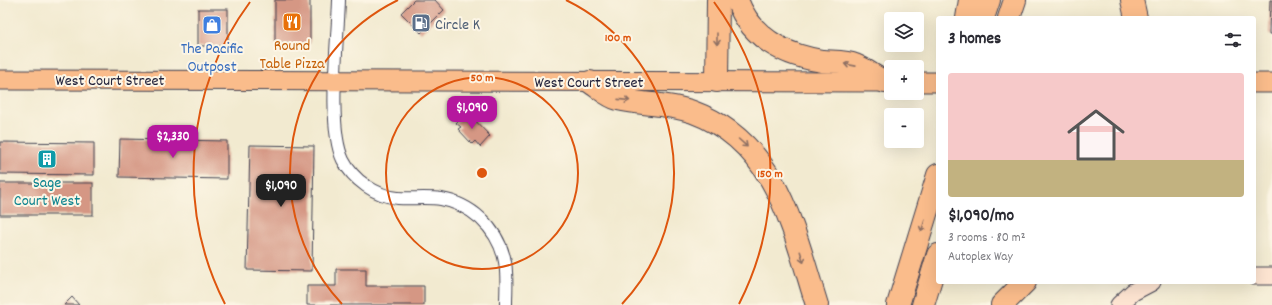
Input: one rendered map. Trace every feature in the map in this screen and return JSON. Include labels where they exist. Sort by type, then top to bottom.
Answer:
[{"type":"highway","points":[[717,81],[718,0]]},
{"type":"highway","points":[[737,0],[749,24],[774,46],[806,58],[855,65],[884,80]]},
{"type":"highway","points":[[967,16],[970,0]]},
{"type":"highway","points":[[984,16],[989,0]]},
{"type":"highway","points":[[1010,16],[1015,0]]},
{"type":"highway","points":[[1132,0],[1136,16]]},
{"type":"highway","points":[[590,82],[616,99],[655,103],[692,112],[724,127],[749,149],[761,163],[780,195],[792,226],[817,305]]},
{"type":"highway","points":[[898,305],[936,182]]},
{"type":"highway","points":[[923,305],[936,262]]},
{"type":"highway","points":[[1002,305],[1023,284]]},
{"type":"main road","name":"West Court Street","points":[[0,80],[141,79],[335,81],[458,80],[590,82],[884,82]]},
{"type":"main road","points":[[1256,83],[1272,83]]},
{"type":"street","points":[[339,0],[335,81],[337,139],[343,161],[360,181],[385,195],[397,198],[441,199],[464,206],[477,214],[489,226],[498,241],[504,256],[506,305]]},
{"type":"street","points":[[1256,276],[1272,276]]},
{"type":"street","points":[[1119,305],[1133,292],[1148,284]]},
{"type":"building","name":"Round Table Pizza","points":[[275,0],[310,0],[310,44],[275,44]]},
{"type":"building","name":"Circle K","points":[[414,0],[435,0],[444,10],[421,33],[401,13]]},
{"type":"building","points":[[1270,0],[1272,0],[1272,34],[1269,34]]},
{"type":"building","points":[[198,9],[228,9],[228,46],[198,46]]},
{"type":"building","points":[[467,112],[490,136],[480,147],[475,141],[472,144],[458,129],[461,127],[456,123]]},
{"type":"building","points":[[120,139],[227,141],[227,179],[119,177]]},
{"type":"building","name":"Sage Court West","points":[[0,142],[94,143],[94,175],[0,174]]},
{"type":"building","points":[[250,145],[314,146],[312,271],[247,270]]},
{"type":"building","points":[[0,183],[93,183],[93,215],[0,215]]},
{"type":"building","points":[[336,269],[366,269],[366,286],[424,286],[424,305],[307,305],[307,286],[336,286]]},
{"type":"building","points":[[72,297],[79,305],[64,305]]},
{"type":"place","name":"Round Table Pizza","points":[[292,22]]},
{"type":"place","name":"Circle K","points":[[421,23]]},
{"type":"place","name":"The Pacific Outpost","points":[[212,25]]},
{"type":"place","name":"Sage Court West","points":[[47,159]]}]
